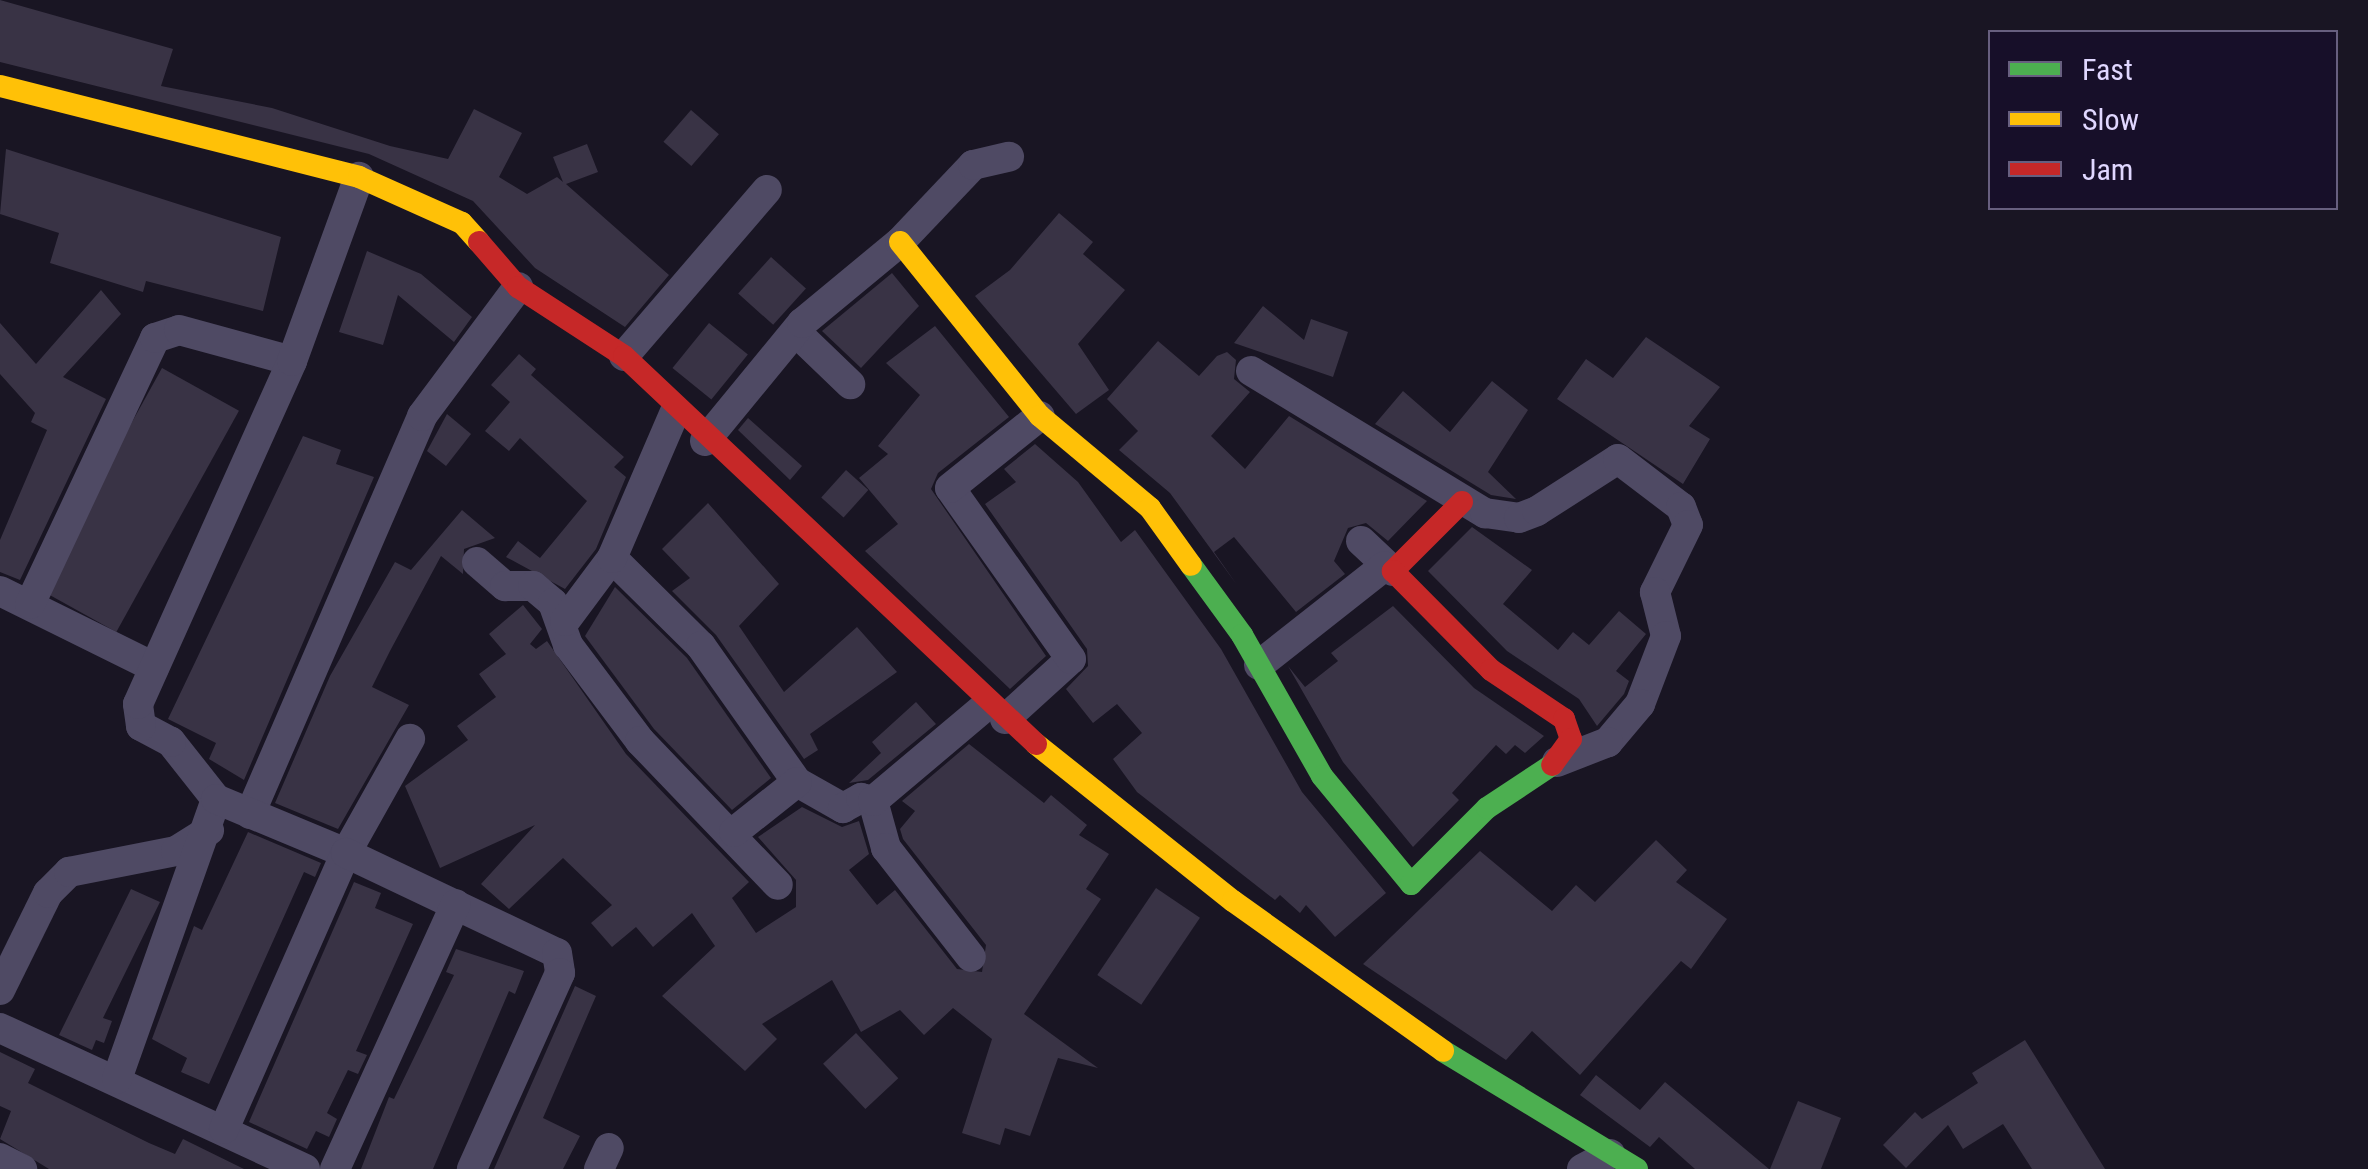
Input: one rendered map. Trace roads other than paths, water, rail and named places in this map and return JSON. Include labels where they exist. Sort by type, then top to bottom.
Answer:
[{"type":"street","points":[[0,86],[359,177],[462,223],[518,287],[624,356],[675,412],[996,712],[1233,901],[1439,1050],[1637,1169]]},
{"type":"street","points":[[705,440],[797,333],[900,242],[973,165],[1008,158]]},
{"type":"street","points":[[359,177],[292,361],[138,704],[141,726],[172,742],[216,798],[551,945],[560,963],[472,1169]]},
{"type":"street","points":[[624,356],[767,190]]},
{"type":"street","points":[[900,242],[1040,416],[1150,508],[1259,665],[1322,776],[1411,884],[1488,808],[1557,762],[1608,742],[1640,704],[1666,636],[1655,592],[1688,520],[1661,488],[1618,459],[1564,499],[1519,518],[1462,502],[1364,434],[1251,371]]},
{"type":"street","points":[[250,814],[422,416],[518,287]]},
{"type":"street","points":[[30,604],[155,338],[179,330],[292,361]]},
{"type":"street","points":[[797,333],[850,384]]},
{"type":"street","points":[[565,621],[612,558],[675,412]]},
{"type":"street","points":[[612,558],[701,646],[797,782],[843,808],[872,801],[1071,660],[950,488],[1040,416]]},
{"type":"street","points":[[1259,665],[1389,568],[1462,502]]},
{"type":"street","points":[[1361,541],[1492,670],[1564,720],[1570,739],[1557,762]]},
{"type":"street","points":[[477,562],[506,586],[539,590],[565,621],[568,645],[640,741],[734,832],[778,885]]},
{"type":"street","points":[[0,591],[154,666]]},
{"type":"street","points":[[224,1129],[346,853],[410,739]]},
{"type":"street","points":[[734,832],[797,782]]},
{"type":"street","points":[[117,1080],[209,830],[216,798]]},
{"type":"street","points":[[872,801],[886,848],[971,957]]},
{"type":"street","points":[[0,990],[48,893],[69,872],[176,851],[209,830]]},
{"type":"street","points":[[334,1169],[456,904]]},
{"type":"street","points":[[0,1028],[305,1169]]},
{"type":"street","points":[[1582,1169],[1610,1154]]},
{"type":"street","points":[[0,1158],[22,1169]]}]
